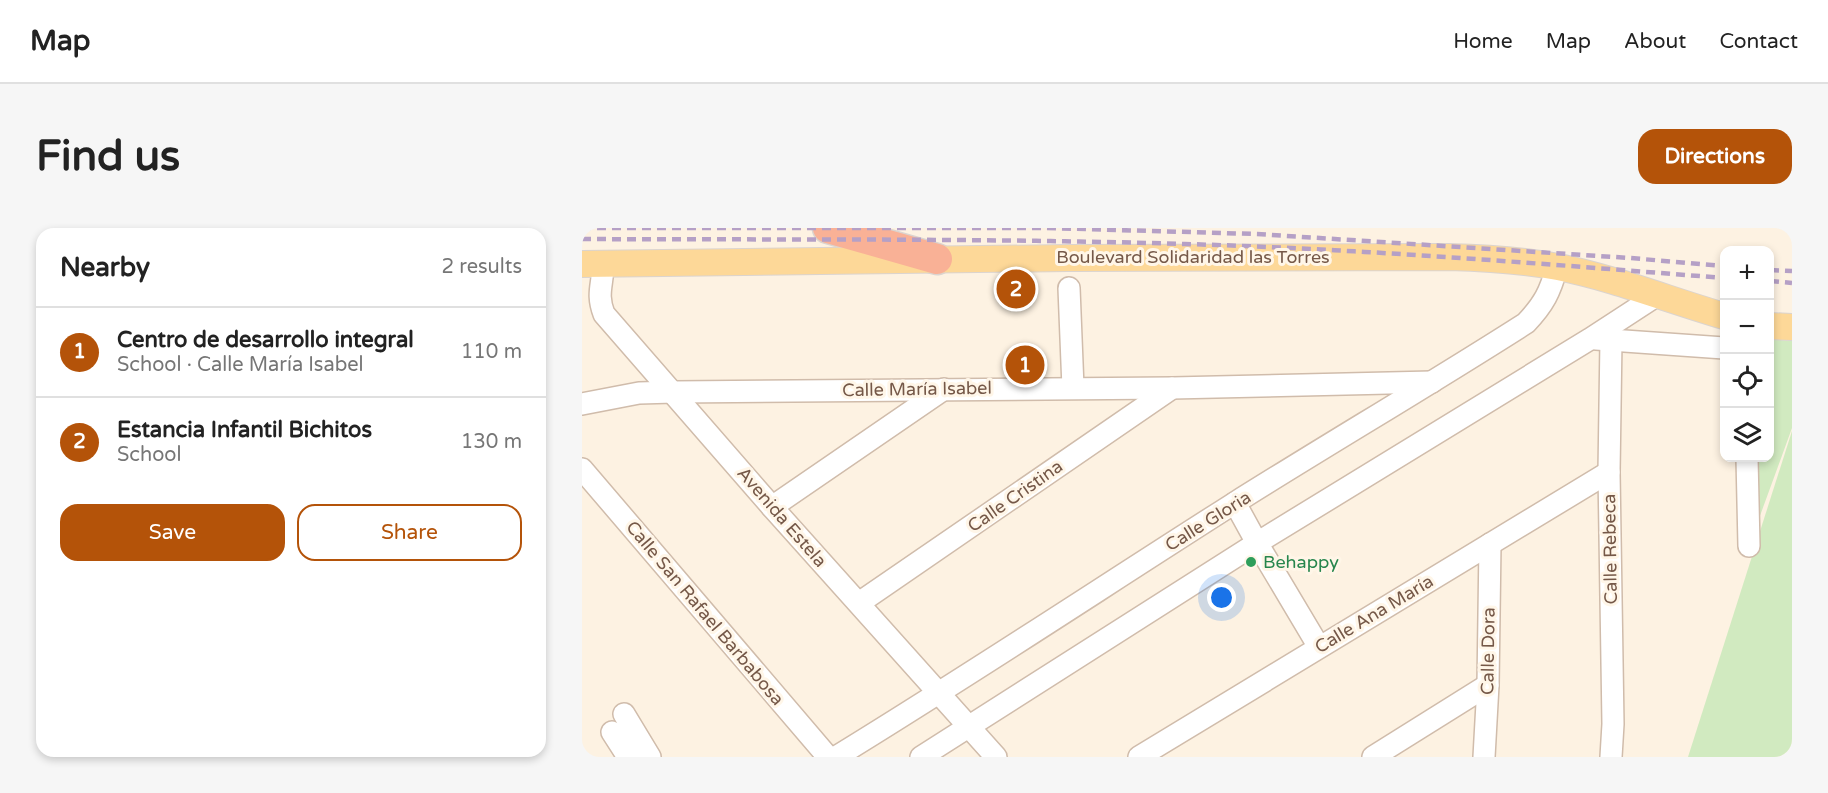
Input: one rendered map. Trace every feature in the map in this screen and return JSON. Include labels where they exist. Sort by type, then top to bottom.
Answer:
[{"type":"highway","points":[[828,228],[937,259]]},
{"type":"main road","name":"Boulevard Solidaridad las Torres","points":[[593,264],[1449,256],[1504,259],[1557,267],[1605,279],[1720,315]]},
{"type":"main road","points":[[1774,326],[1792,327]]},
{"type":"street","name":"Avenida Estela","points":[[593,264],[603,278],[599,288],[604,314],[772,507],[996,757]]},
{"type":"street","name":"Calle Gloria","points":[[836,757],[939,694],[1235,503],[1526,323],[1550,291],[1557,267]]},
{"type":"street","points":[[1069,288],[1073,388]]},
{"type":"street","points":[[921,757],[1257,543],[1590,339],[1656,296]]},
{"type":"street","points":[[1590,339],[1720,348]]},
{"type":"street","name":"Calle Rebeca","points":[[1611,340],[1609,472],[1613,724],[1611,757]]},
{"type":"street","name":"Calle María Isabel","points":[[582,404],[639,393],[674,392],[1172,388],[1434,382]]},
{"type":"street","name":"Calle Cristina","points":[[859,603],[1172,388]]},
{"type":"street","points":[[772,507],[944,389]]},
{"type":"street","points":[[1747,462],[1749,546]]},
{"type":"street","name":"Calle San Rafael Barbabosa","points":[[582,469],[828,757]]},
{"type":"street","name":"Calle Ana María","points":[[1139,757],[1609,472]]},
{"type":"street","points":[[1235,503],[1319,647]]},
{"type":"street","name":"Calle Dora","points":[[1484,757],[1488,685],[1490,544]]},
{"type":"street","points":[[1373,757],[1488,685]]},
{"type":"street","points":[[624,714],[650,757]]},
{"type":"street","points":[[612,732],[628,757]]},
{"type":"green space","points":[[1774,339],[1792,341],[1792,428],[1757,524],[1756,462],[1774,462]]},
{"type":"green space","points":[[1792,431],[1792,757],[1688,757]]},
{"type":"railway","points":[[582,228],[1047,228],[1257,234],[1720,266]]},
{"type":"railway","points":[[582,239],[959,240],[1252,246],[1522,262],[1720,278]]},
{"type":"railway","points":[[1774,270],[1792,271]]},
{"type":"railway","points":[[1774,281],[1792,283]]},
{"type":"place","name":"Estancia Infantil Bichitos","points":[[1016,289]]},
{"type":"place","name":"Centro de desarrollo integral","points":[[1025,365]]},
{"type":"place","name":"Behappy","points":[[1251,562]]}]
